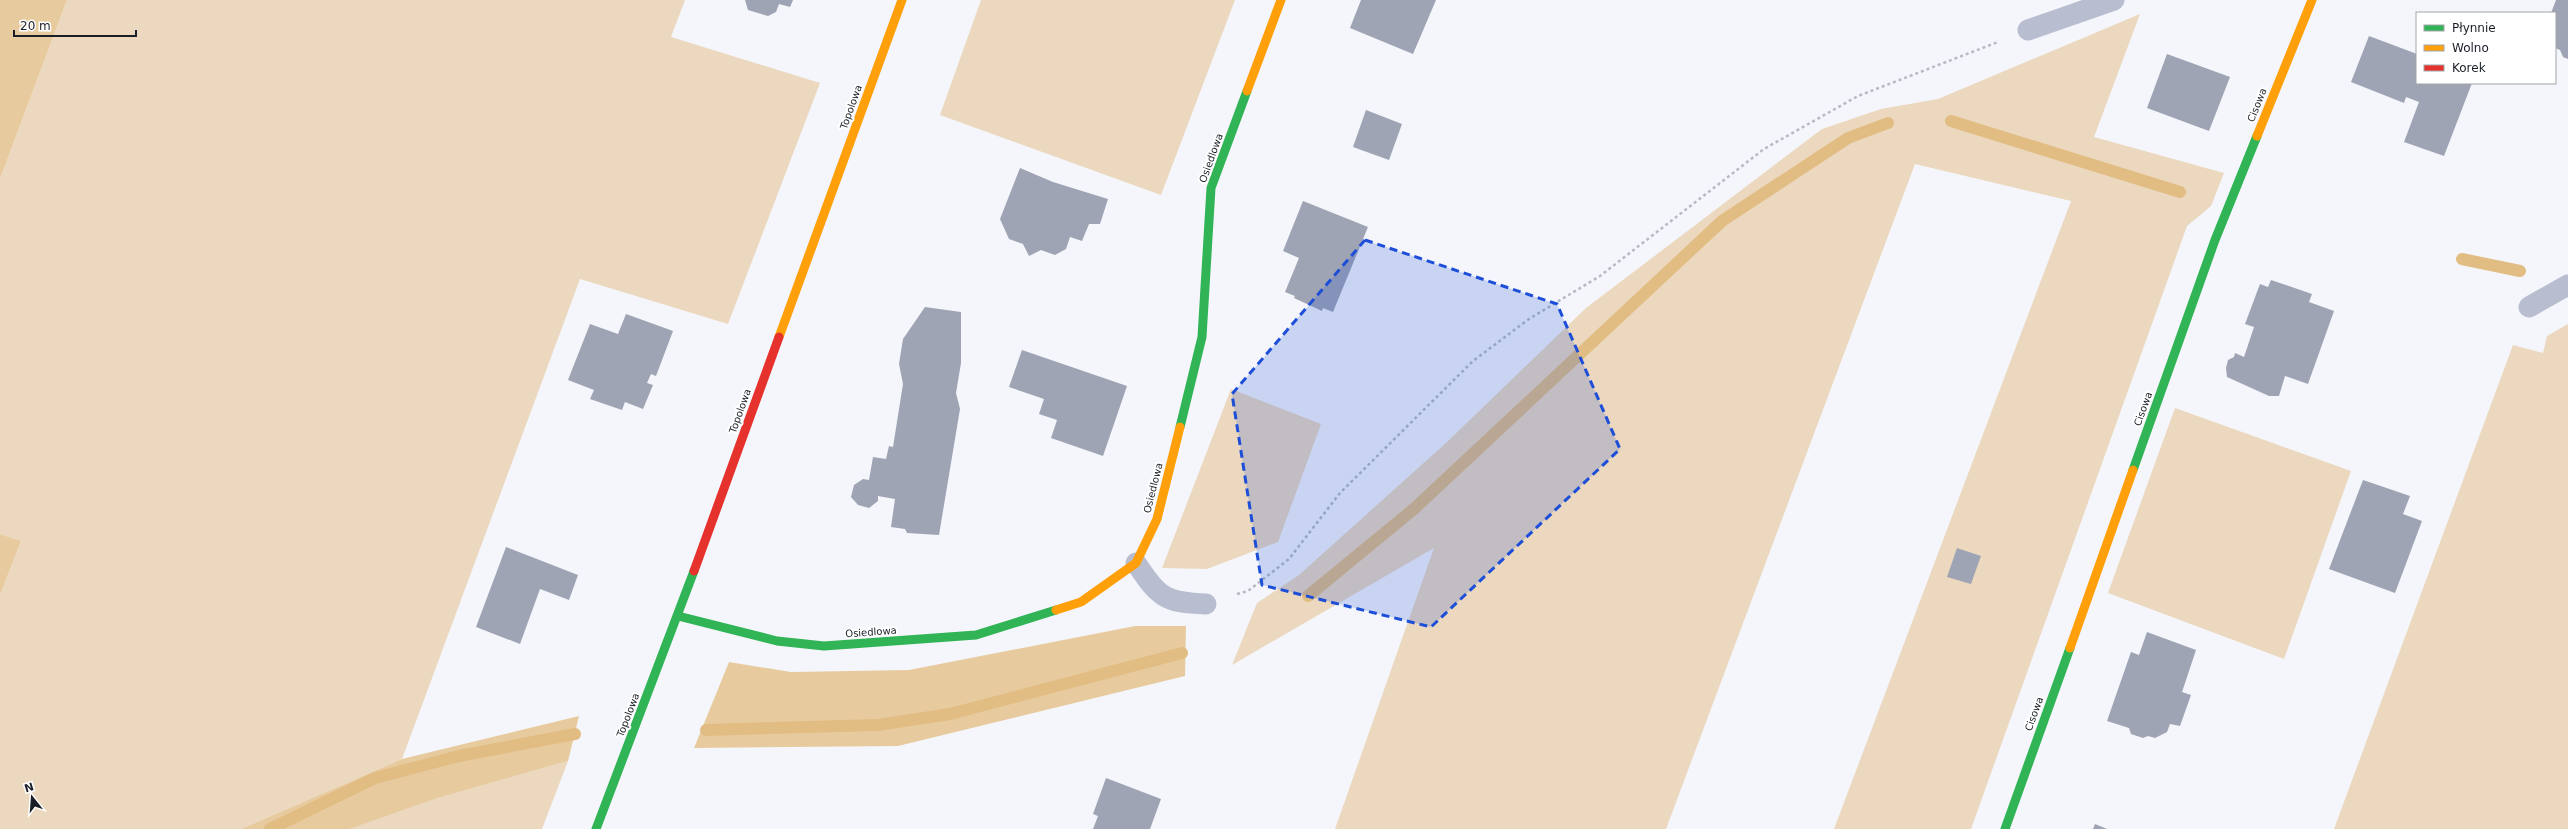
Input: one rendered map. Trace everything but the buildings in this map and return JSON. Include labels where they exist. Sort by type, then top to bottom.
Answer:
[{"type":"street","name":"Topolowa","points":[[596,829],[678,616],[702,544],[902,0]]},
{"type":"street","name":"Osiedlowa","points":[[678,616],[777,641],[824,646],[976,635],[1081,602],[1136,563],[1157,519],[1202,337],[1211,188],[1281,0]]},
{"type":"street","name":"Cisowa","points":[[2005,829],[2215,240],[2312,0]]},
{"type":"lane","points":[[2028,30],[2114,0]]},
{"type":"lane","points":[[2529,307],[2568,285]]},
{"type":"lane","points":[[1136,563],[1154,591],[1181,603],[1206,604]]},
{"type":"path","points":[[1206,604],[1248,591],[1289,559],[1340,493],[1473,361],[1529,319],[1600,276],[1764,149],[1858,96],[2028,30]]},
{"type":"highlighted area","points":[[1365,240],[1557,304],[1620,449],[1431,627],[1262,585],[1232,394]]},
{"type":"shaded area","points":[[0,0],[67,0],[0,179]]},
{"type":"shaded area","points":[[67,0],[685,0],[671,37],[820,83],[728,324],[580,279],[402,759],[241,829],[0,829],[0,595],[21,541],[0,534],[0,179]]},
{"type":"shaded area","points":[[981,0],[1235,0],[1161,195],[940,115]]},
{"type":"shaded area","points":[[2140,14],[2094,137],[2224,173],[2211,206],[2187,226],[1971,829],[1834,829],[2071,201],[1915,164],[1666,829],[1335,829],[1434,548],[1232,665],[1257,603],[1299,575],[1447,442],[1586,308],[1822,129],[1881,109],[1938,99]]},
{"type":"shaded area","points":[[2568,324],[2568,829],[2334,829],[2513,345],[2543,353],[2547,336]]},
{"type":"shaded area","points":[[1231,389],[1321,424],[1278,542],[1207,569],[1162,568]]},
{"type":"shaded area","points":[[2175,408],[2351,471],[2284,659],[2108,593]]},
{"type":"shaded area","points":[[0,534],[21,541],[0,595]]},
{"type":"shaded area","points":[[1135,626],[1186,626],[1185,676],[898,746],[694,748],[729,662],[791,672],[909,670]]},
{"type":"shaded area","points":[[579,716],[568,761],[438,798],[350,829],[241,829],[402,759]]},
{"type":"shaded area","points":[[568,761],[542,829],[350,829],[438,798]]},
{"type":"waterway","points":[[1951,121],[2180,192]]},
{"type":"waterway","points":[[1308,596],[1415,508],[1722,221],[1848,138],[1888,123]]},
{"type":"waterway","points":[[2462,259],[2520,271]]},
{"type":"waterway","points":[[706,730],[878,725],[950,714],[1182,653]]},
{"type":"waterway","points":[[270,829],[375,778],[459,756],[575,734]]},
{"type":"traffic: fast","points":[[1180,427],[1202,337],[1211,188],[1247,91]]},
{"type":"traffic: fast","points":[[2133,470],[2215,240],[2257,136]]},
{"type":"traffic: fast","points":[[596,829],[694,571]]},
{"type":"traffic: fast","points":[[678,616],[777,641],[824,646],[976,635],[1056,610]]},
{"type":"traffic: fast","points":[[2005,829],[2070,648]]},
{"type":"traffic: slow","points":[[779,337],[902,0]]},
{"type":"traffic: slow","points":[[1247,91],[1281,0]]},
{"type":"traffic: slow","points":[[2257,136],[2312,0]]},
{"type":"traffic: slow","points":[[1056,610],[1081,602],[1136,563],[1157,519],[1180,427]]},
{"type":"traffic: slow","points":[[2070,648],[2133,470]]},
{"type":"traffic: jam","points":[[694,571],[779,337]]}]
